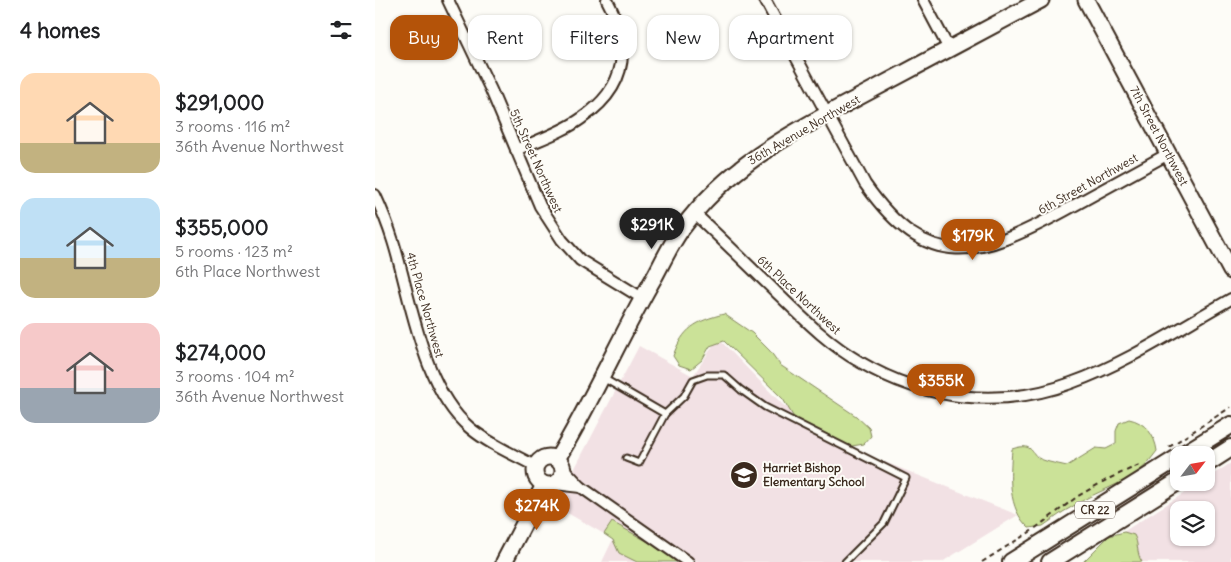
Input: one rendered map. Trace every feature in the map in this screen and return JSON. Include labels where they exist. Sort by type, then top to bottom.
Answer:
[{"type":"main road","points":[[1197,446],[1231,425]]},
{"type":"main road","points":[[1215,458],[1231,448]]},
{"type":"main road","name":"CR 22","points":[[1011,562],[1170,454]]},
{"type":"main road","name":"CR 22","points":[[1050,562],[1170,487]]},
{"type":"street","name":"5th Street Northwest","points":[[448,0],[477,57],[540,206],[562,240],[580,260],[642,298]]},
{"type":"street","points":[[516,150],[567,127],[582,118],[610,93],[622,64],[622,44],[617,23],[607,0]]},
{"type":"street","name":"6th Street Northwest","points":[[765,0],[865,184],[881,207],[898,223],[919,238],[936,245],[957,249],[977,248],[1014,237],[1168,154]]},
{"type":"street","points":[[923,0],[949,49]]},
{"type":"street","name":"36th Avenue Northwest","points":[[504,562],[550,485],[562,478],[560,463],[642,298],[680,232],[711,194],[746,163],[764,151],[1041,0]]},
{"type":"street","name":"7th Street Northwest","points":[[1086,0],[1231,271]]},
{"type":"street","name":"4th Place Northwest","points":[[375,195],[393,239],[426,359],[445,399],[469,427],[485,439],[535,466]]},
{"type":"street","name":"6th Place Northwest","points":[[694,213],[807,322],[831,342],[859,362],[883,375],[914,387],[940,394],[967,398],[995,399],[1036,393],[1069,384],[1134,354],[1231,298]]},
{"type":"street","points":[[581,487],[550,485],[537,477],[535,466],[540,459],[548,457],[560,463],[581,487],[688,562]]},
{"type":"lane","points":[[626,458],[639,463],[665,414],[684,396],[693,380],[707,375],[724,376],[765,407],[906,478],[884,523],[845,562]]},
{"type":"lane","points":[[602,378],[665,414]]},
{"type":"path","points":[[1181,446],[1231,406]]},
{"type":"path","points":[[982,562],[1033,530],[1078,496],[1142,464]]},
{"type":"shaded area","name":"Harriet Bishop Elementary School","points":[[718,338],[782,404],[837,443],[1018,515],[942,562],[602,562],[613,539],[555,506],[639,346],[693,376]]},
{"type":"shaded area","points":[[1231,463],[1231,562],[1112,562],[1101,546],[1170,502],[1170,546],[1215,546],[1215,501],[1172,501],[1187,491],[1215,491],[1215,473]]},
{"type":"green space","points":[[724,314],[752,333],[770,351],[780,365],[856,416],[869,428],[871,436],[864,444],[852,446],[827,441],[815,434],[793,416],[783,399],[724,341],[710,346],[702,360],[691,369],[679,365],[673,356],[686,332],[698,323]]},
{"type":"green space","points":[[1129,419],[1144,426],[1156,445],[1157,451],[1146,465],[1132,477],[1089,497],[1043,526],[1029,528],[1022,520],[1013,502],[1011,492],[1012,449],[1020,447],[1029,448],[1039,458],[1067,466],[1096,448],[1106,449],[1116,444],[1116,431],[1119,423]]},
{"type":"green space","points":[[612,522],[685,562],[637,562],[619,553],[613,540],[604,534]]},
{"type":"green space","points":[[1124,532],[1134,535],[1142,562],[1083,562],[1109,536]]},
{"type":"place","name":"Harriet Bishop Elementary School","points":[[744,475]]}]
